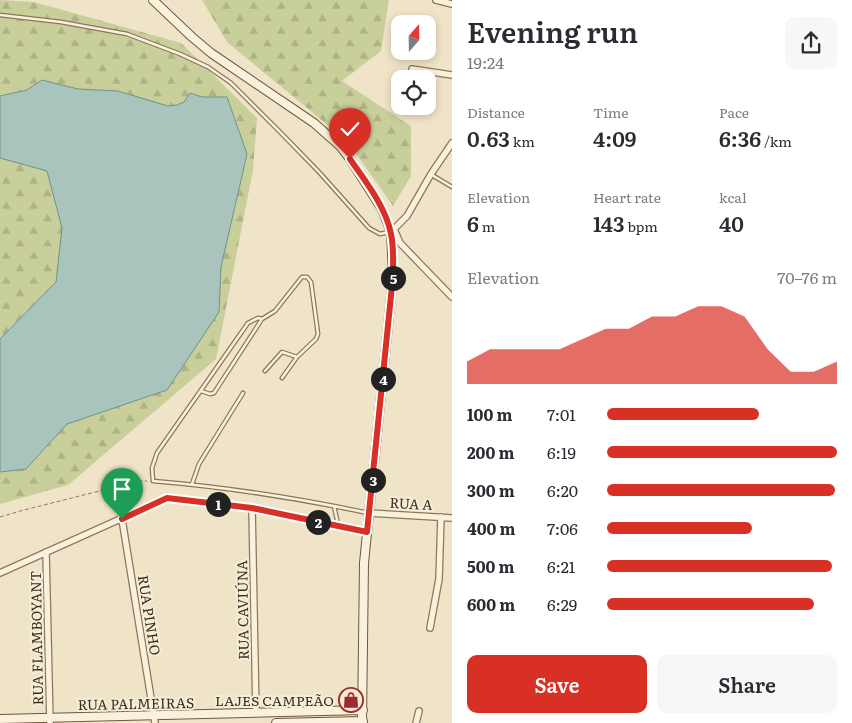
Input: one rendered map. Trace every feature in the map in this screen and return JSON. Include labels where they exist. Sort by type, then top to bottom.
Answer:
[{"type":"main road","points":[[153,0],[192,37],[234,70],[314,123],[340,146],[350,159],[393,230],[393,276],[364,563],[362,722],[276,723]]},
{"type":"main road","points":[[158,0],[166,13]]},
{"type":"main road","name":"RUA PALMEIRAS","points":[[0,719],[154,719],[256,713],[363,710]]},
{"type":"street","points":[[436,0],[452,4]]},
{"type":"street","points":[[412,69],[452,75]]},
{"type":"street","points":[[452,143],[431,174],[407,216],[393,230],[400,243],[452,297]]},
{"type":"street","points":[[0,573],[167,498],[252,508],[367,532]]},
{"type":"street","name":"RUA CAVIÚNA","points":[[252,508],[256,713]]},
{"type":"street","name":"RUA A","points":[[369,513],[452,518]]},
{"type":"street","points":[[430,628],[439,579],[441,517]]},
{"type":"street","name":"RUA PINHO","points":[[122,519],[154,719]]},
{"type":"street","name":"RUA FLAMBOYANT","points":[[46,552],[50,720]]},
{"type":"street","points":[[416,723],[419,711]]},
{"type":"lane","points":[[0,15],[61,22],[127,34],[208,67],[231,83],[319,172],[369,228],[380,234],[393,230]]},
{"type":"lane","points":[[431,174],[452,188]]},
{"type":"lane","points":[[202,391],[214,394],[262,319],[275,310],[302,277],[307,277],[311,282],[318,334],[316,339],[297,357],[282,378]]},
{"type":"lane","points":[[262,319],[258,318],[248,323],[157,453],[152,468],[153,481],[192,484],[270,495],[369,513]]},
{"type":"lane","points":[[265,371],[282,352],[297,357]]},
{"type":"lane","points":[[192,484],[199,464],[243,393]]},
{"type":"lane","points":[[334,506],[338,526]]},
{"type":"path","points":[[0,518],[24,510],[139,481],[153,481]]},
{"type":"green space","points":[[0,0],[34,2],[181,43],[257,118],[253,170],[216,359],[68,485],[0,504]]},
{"type":"green space","points":[[202,0],[389,0],[381,51],[342,81],[391,113],[391,115],[394,115],[411,126],[411,176],[393,206],[347,141],[227,42]]},
{"type":"water","points":[[42,80],[78,89],[118,91],[168,106],[184,102],[190,93],[202,97],[227,97],[247,154],[221,267],[219,312],[167,390],[67,424],[26,469],[0,472],[0,339],[56,282],[62,228],[47,171],[0,158],[0,96],[27,90]]},
{"type":"place","name":"LAJES CAMPEÃO","points":[[351,700]]},
{"type":"route","points":[[122,519],[167,498],[252,508],[367,532],[393,276],[393,254],[391,232],[382,210],[350,159]]}]
